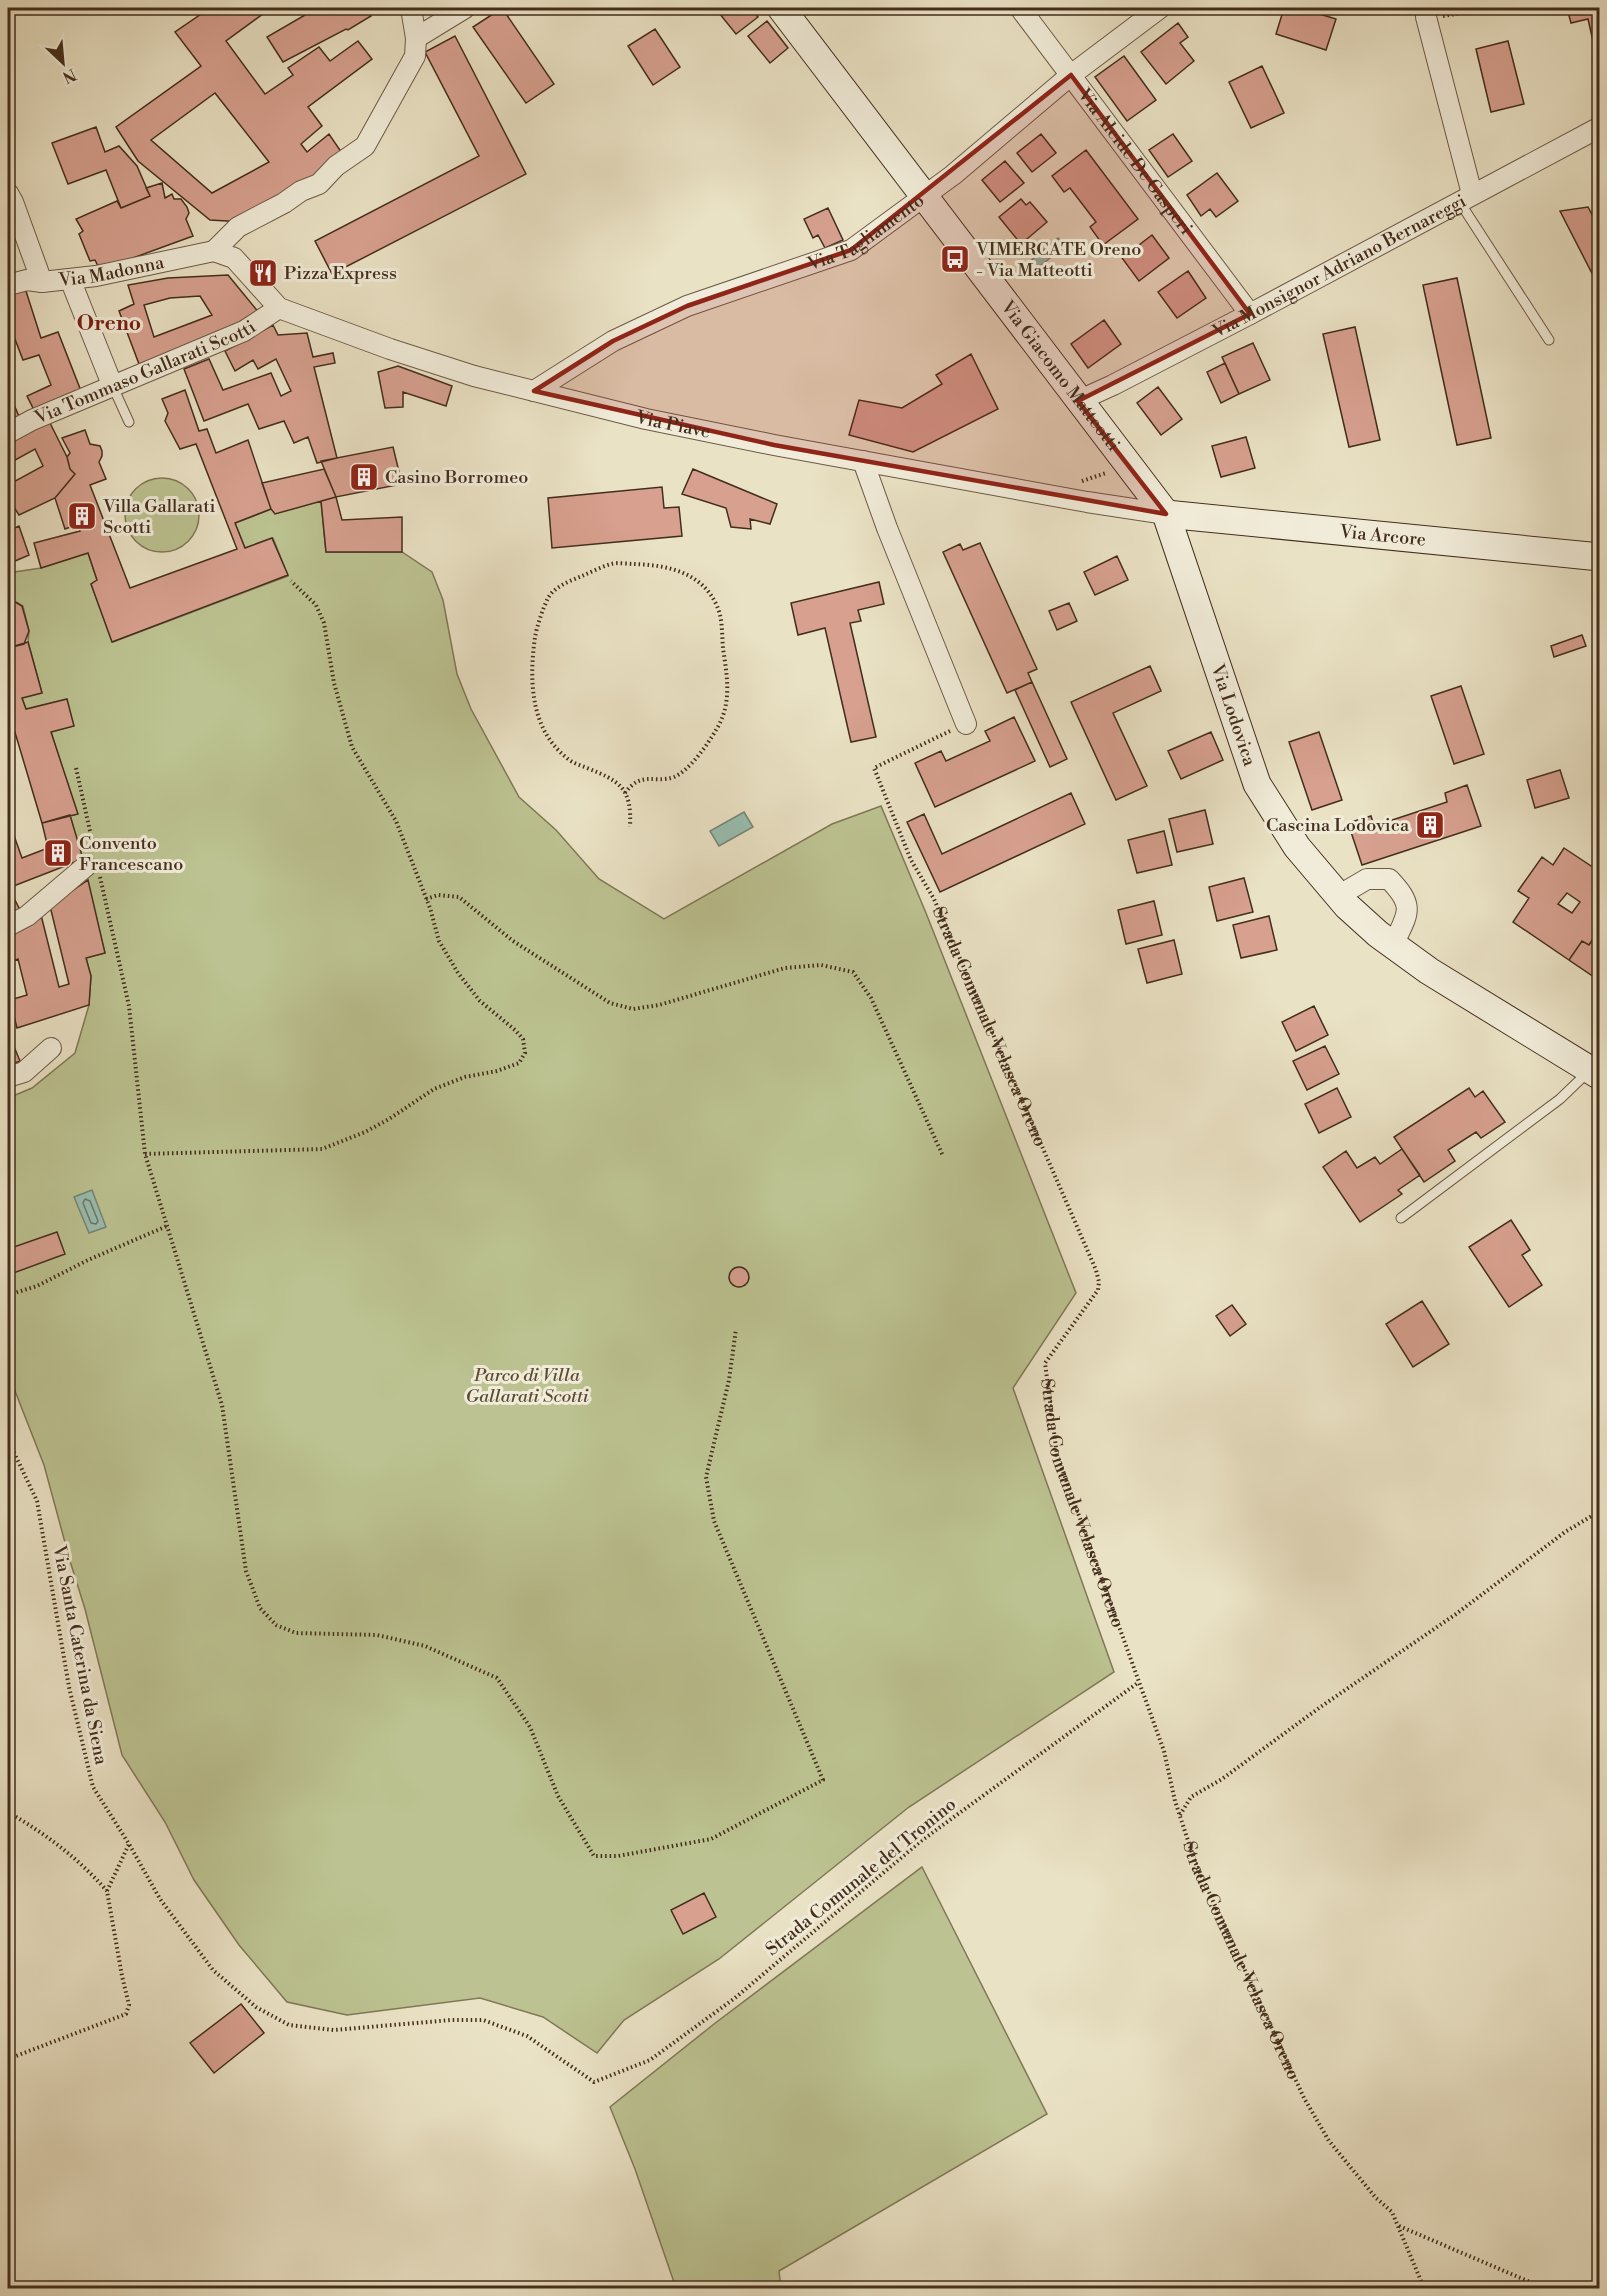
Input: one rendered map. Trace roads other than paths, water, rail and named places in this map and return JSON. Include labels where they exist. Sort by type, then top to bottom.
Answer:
[{"type":"street","points":[[214,251],[238,227],[284,203],[301,191],[319,184],[336,166],[364,146],[415,56],[416,38],[411,8]]},
{"type":"street","points":[[416,38],[465,8]]},
{"type":"street","name":"Via Giacomo Matteotti","points":[[781,8],[1166,514]]},
{"type":"street","name":"Via Alcide De Gasperi","points":[[1020,8],[1250,314]]},
{"type":"street","name":"Via Tagliamento","points":[[534,391],[613,341],[687,306],[851,250],[952,175],[1071,75],[1160,8]]},
{"type":"street","points":[[1426,17],[1465,198]]},
{"type":"street","name":"Via Monsignor Adriano Bernareggi","points":[[1078,401],[1250,314],[1599,128]]},
{"type":"street","points":[[8,193],[42,282]]},
{"type":"street","name":"Via Madonna","points":[[8,285],[27,280],[42,282],[96,276],[214,251]]},
{"type":"street","name":"Via Piave","points":[[214,251],[234,258],[279,308],[390,349],[474,376],[646,419],[1087,502],[1166,514]]},
{"type":"street","points":[[70,279],[113,387]]},
{"type":"street","name":"Via Tommaso Gallarati Scotti","points":[[8,433],[32,420],[244,331],[279,308]]},
{"type":"street","points":[[863,461],[887,528],[966,724]]},
{"type":"street","name":"Via Arcore","points":[[1166,514],[1599,557]]},
{"type":"street","name":"Via Lodovica","points":[[1166,514],[1257,784],[1297,847],[1338,896],[1370,927],[1393,945],[1429,971],[1595,1073]]},
{"type":"street","points":[[8,926],[27,916],[94,865]]},
{"type":"street","points":[[1338,896],[1367,879],[1389,879],[1404,894],[1408,913],[1393,945]]},
{"type":"street","points":[[8,1077],[24,1072],[51,1048]]},
{"type":"lane","points":[[1465,198],[1550,340]]},
{"type":"lane","points":[[113,387],[129,422]]},
{"type":"lane","points":[[1401,1218],[1595,1073]]},
{"type":"water","points":[[1058,238],[1065,246],[1035,270],[1028,263]]},
{"type":"water","points":[[744,812],[753,827],[719,846],[710,831]]},
{"type":"water","points":[[92,1190],[106,1227],[89,1233],[74,1197]]},
{"type":"place","name":"VIMERCATE Oreno - Via Matteotti","points":[[955,259]]},
{"type":"place","name":"Pizza Express","points":[[263,273]]},
{"type":"place","name":"Casino Borromeo","points":[[364,477]]},
{"type":"place","name":"Villa Gallarati Scotti","points":[[82,516]]},
{"type":"place","name":"Cascina Lodovica","points":[[1430,825]]},
{"type":"place","name":"Convento Francescano","points":[[58,853]]},
{"type":"district","name":"Oreno","points":[[109,324]]},
{"type":"park label","name":"Parco di Villa Gallarati Scotti","points":[[527,1385]]}]
